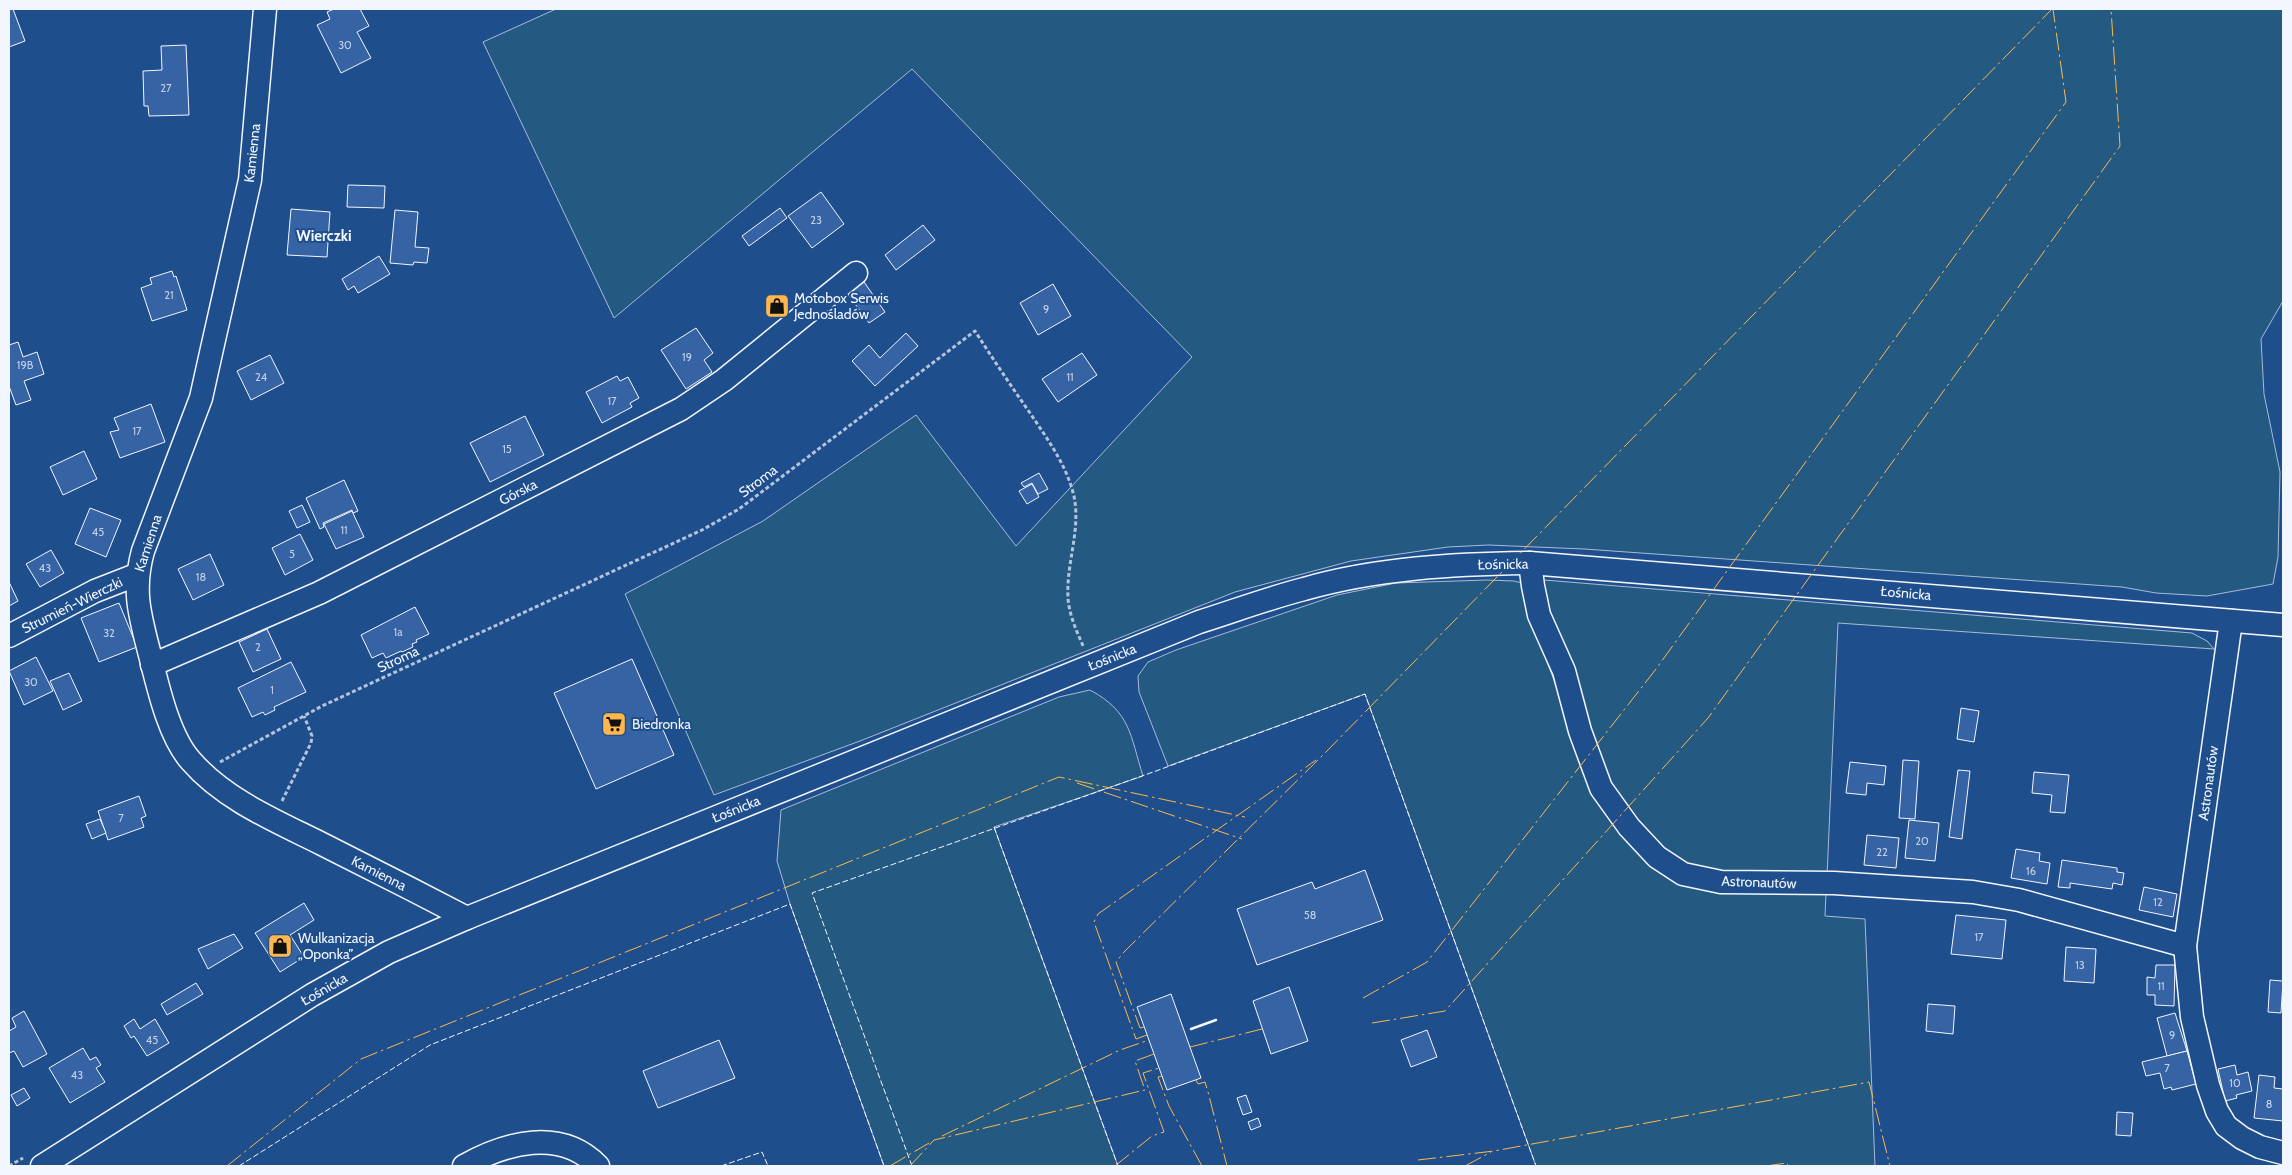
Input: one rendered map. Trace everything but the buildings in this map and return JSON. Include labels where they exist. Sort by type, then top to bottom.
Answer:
[{"type":"street","name":"Kamienna","points":[[266,9],[250,180],[201,398],[142,551],[136,575],[138,608],[152,665],[168,716],[181,746],[190,760],[203,773],[231,796],[273,819],[468,918]]},
{"type":"street","name":"Górska","points":[[152,665],[319,593],[681,409],[724,380],[856,273]]},
{"type":"street","name":"Łośnicka","points":[[42,1166],[312,995],[389,952],[468,918],[1200,622],[1306,588],[1385,572],[1479,564],[1530,563],[2283,626]]},
{"type":"street","name":"Astronautów","points":[[1530,563],[1540,616],[1564,671],[1580,731],[1601,788],[1629,826],[1657,856],[1683,874],[1721,882],[1834,884],[1973,892],[2019,900],[2185,946]]},
{"type":"street","name":"Strumień-Wierczki","points":[[9,636],[95,591],[136,575]]},
{"type":"street","name":"Astronautów","points":[[2231,621],[2185,946],[2192,1017],[2208,1085],[2218,1111],[2226,1126],[2242,1138],[2260,1148],[2283,1153]]},
{"type":"street","points":[[464,1166],[489,1154],[514,1146],[544,1142],[568,1148],[584,1155],[598,1166]]},
{"type":"path","name":"Stroma","points":[[203,773],[229,756],[304,716],[702,530],[732,513],[974,331],[1064,464],[1074,497],[1076,520],[1075,540],[1068,578],[1068,600],[1074,622],[1092,665]]},
{"type":"path","points":[[273,819],[311,743],[312,736],[304,716]]},
{"type":"shaded area","points":[[556,9],[2283,9],[2283,301],[2261,339],[2264,394],[2280,472],[2278,557],[2273,584],[2207,596],[2156,593],[2122,587],[1584,549],[1488,545],[1448,547],[1351,561],[1235,592],[860,741],[714,795],[625,594],[763,521],[916,415],[1016,546],[1192,357],[912,69],[614,318],[483,42]]},
{"type":"shaded area","points":[[1487,580],[1522,583],[1538,638],[1593,783],[1656,865],[1826,894],[1825,916],[1865,919],[1875,1166],[1536,1166],[1365,694],[1168,766],[1139,692],[1138,676],[1148,662],[1176,650],[1337,595],[1396,583]]},
{"type":"shaded area","points":[[1544,580],[2192,633],[2207,641],[2214,649],[1838,623],[1827,877],[1730,873],[1680,862],[1654,845],[1605,778],[1539,583]]},
{"type":"shaded area","points":[[1090,690],[1104,698],[1121,716],[1127,726],[1143,776],[994,827],[1118,1166],[884,1166],[790,904],[777,861],[781,810],[1059,697]]},
{"type":"fence","points":[[912,1166],[812,893],[1156,771],[1365,694],[1536,1166]]},
{"type":"fence","points":[[994,827],[1118,1166]]},
{"type":"fence","points":[[239,1166],[430,1045],[790,904],[884,1166]]},
{"type":"fence","points":[[721,1166],[762,1152],[768,1166]]},
{"type":"wall","points":[[1191,1029],[1216,1020]]},
{"type":"power","points":[[1144,1027],[1140,1028],[1116,962],[1124,952],[1326,752],[2052,9]]},
{"type":"power","points":[[1363,998],[1427,962],[1656,669],[2066,102],[2053,9]]},
{"type":"power","points":[[1372,1023],[1445,1011],[1708,718],[2120,146],[2111,9]]},
{"type":"power","points":[[1147,1035],[1136,1039],[1094,922],[1098,914],[1316,760]]},
{"type":"power","points":[[227,1166],[361,1059],[1059,777],[1245,817]]},
{"type":"power","points":[[1077,783],[1242,839]]},
{"type":"power","points":[[1190,1047],[1262,1029]]},
{"type":"power","points":[[942,1136],[1120,1050],[1149,1040]]},
{"type":"power","points":[[910,1166],[934,1140],[1145,1090],[1135,1061],[1154,1054]]},
{"type":"power","points":[[1115,1166],[1152,1136],[1164,1132],[1143,1073],[1159,1068]]},
{"type":"power","points":[[1162,1076],[1158,1077],[1169,1106],[1202,1166]]},
{"type":"power","points":[[1196,1080],[1198,1084],[1205,1082],[1227,1166]]},
{"type":"power","points":[[1418,1160],[1494,1151],[1869,1082],[1890,1166]]},
{"type":"power","points":[[890,1166],[929,1143]]},
{"type":"power","points":[[1465,1166],[1491,1152]]},
{"type":"power","points":[[1766,1166],[1787,1163],[1788,1166]]},
{"type":"place","name":"Motobox Serwis Jednośladów","points":[[777,306]]},
{"type":"place","name":"Biedronka","points":[[614,724]]},
{"type":"place","name":"Wulkanizacja „Oponka”","points":[[280,946]]},
{"type":"district","name":"Wierczki","points":[[324,236]]}]
